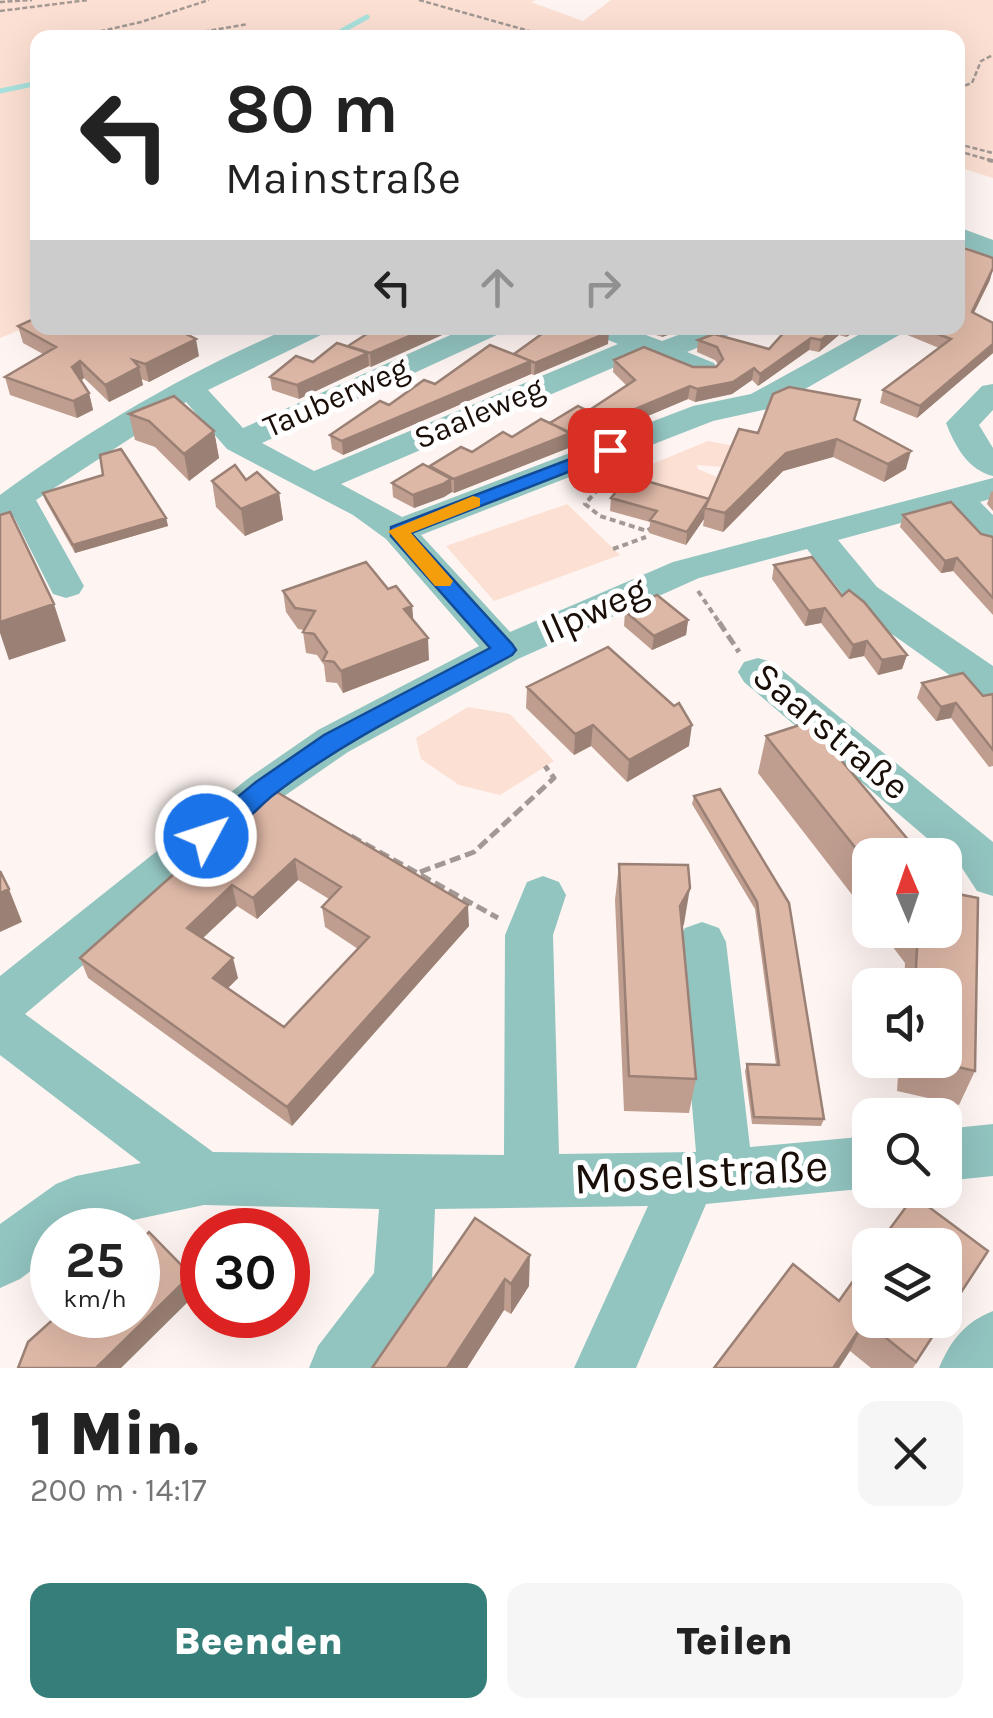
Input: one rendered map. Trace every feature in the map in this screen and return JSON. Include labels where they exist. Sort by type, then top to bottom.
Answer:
[{"type":"street","points":[[965,238],[993,250]]},
{"type":"street","points":[[8,505],[82,450],[190,388],[299,335]]},
{"type":"street","name":"Tauberweg","points":[[238,442],[475,335]]},
{"type":"street","points":[[622,335],[703,370]]},
{"type":"street","name":"Saaleweg","points":[[314,483],[654,347],[696,335]]},
{"type":"street","points":[[398,531],[704,413],[761,401],[879,335]]},
{"type":"street","points":[[190,388],[238,442],[365,508],[398,531],[504,650]]},
{"type":"street","points":[[993,393],[962,423],[972,445],[993,466]]},
{"type":"street","points":[[974,492],[993,536]]},
{"type":"street","name":"Ilpweg","points":[[0,1005],[265,788],[332,741],[504,650],[686,570],[974,492]]},
{"type":"street","points":[[8,505],[28,512],[66,586]]},
{"type":"street","points":[[814,534],[864,596],[993,686]]},
{"type":"street","name":"Saarstraße","points":[[758,672],[955,835],[978,856],[993,878]]},
{"type":"street","name":"Moselstraße","points":[[532,1180],[536,914]]},
{"type":"street","points":[[605,1368],[708,1177],[702,942]]},
{"type":"street","points":[[0,1025],[204,1178]]},
{"type":"street","points":[[962,1153],[993,1150]]},
{"type":"street","name":"Moselstraße","points":[[0,1259],[76,1202],[204,1178],[408,1183],[708,1177],[852,1164]]},
{"type":"street","points":[[340,1368],[403,1283],[408,1183]]},
{"type":"street","points":[[970,1368],[993,1341]]},
{"type":"path","points":[[0,2],[32,0]]},
{"type":"path","points":[[0,11],[88,0]]},
{"type":"path","points":[[106,30],[209,0]]},
{"type":"path","points":[[419,0],[526,30]]},
{"type":"path","points":[[213,30],[248,24]]},
{"type":"path","points":[[965,88],[976,80],[981,62],[993,55]]},
{"type":"path","points":[[965,146],[993,154]]},
{"type":"path","points":[[965,153],[993,161]]},
{"type":"path","points":[[574,511],[605,481],[579,462]]},
{"type":"path","points":[[585,504],[600,516],[619,523],[647,530],[654,526]]},
{"type":"path","points":[[613,549],[646,537]]},
{"type":"path","name":"Saarstraße","points":[[686,570],[726,638],[758,672]]},
{"type":"path","points":[[418,873],[474,852],[554,778],[545,766]]},
{"type":"path","points":[[350,836],[418,873],[536,914]]},
{"type":"shaded area","points":[[0,0],[536,0],[531,2],[583,21],[611,0],[993,0],[993,178],[965,169],[965,30],[30,30],[30,326],[0,338]]},
{"type":"shaded area","points":[[708,441],[735,446],[723,467],[697,465],[698,469],[724,480],[709,500],[656,490],[645,474],[647,466]]},
{"type":"shaded area","points":[[567,504],[620,555],[494,601],[446,546]]},
{"type":"shaded area","points":[[468,707],[510,714],[554,761],[500,795],[459,785],[421,759],[416,738]]},
{"type":"building","points":[[965,248],[993,258],[993,268],[972,312],[993,323],[993,344],[920,406],[883,390],[951,339],[940,335],[965,335]]},
{"type":"building","points":[[30,321],[30,333],[18,326]]},
{"type":"building","points":[[34,335],[188,335],[196,339],[145,364],[133,360],[139,367],[105,385],[80,361],[72,367],[89,393],[73,401],[5,377],[56,347]]},
{"type":"building","points":[[365,335],[412,335],[370,353],[348,346]]},
{"type":"building","points":[[540,335],[602,335],[535,363],[514,354]]},
{"type":"building","points":[[711,335],[769,349],[782,335],[827,335],[821,340],[811,338],[760,374],[754,368],[733,382],[697,389],[690,386],[573,435],[550,423],[578,406],[588,411],[635,380],[614,360],[644,347],[693,367],[716,367],[723,359],[717,347],[698,340]]},
{"type":"building","points":[[337,343],[368,353],[297,385],[270,377],[296,356],[313,362]]},
{"type":"building","points":[[490,345],[531,361],[342,441],[330,435],[380,401],[389,405],[424,380],[435,384]]},
{"type":"building","points":[[789,387],[860,400],[854,420],[911,451],[888,464],[837,439],[786,453],[725,513],[705,508],[739,429],[758,433],[773,394]]},
{"type":"building","points":[[174,396],[214,431],[184,454],[149,421],[129,414]]},
{"type":"building","points":[[541,419],[571,433],[454,479],[430,466],[461,447],[472,452],[503,432],[512,437]]},
{"type":"building","points":[[121,449],[166,518],[73,545],[43,493],[103,475],[100,455]]},
{"type":"building","points":[[423,464],[451,479],[413,495],[392,483]]},
{"type":"building","points":[[235,465],[246,480],[257,472],[279,493],[241,509],[212,481]]},
{"type":"building","points":[[629,476],[709,499],[687,532],[650,520],[657,511],[611,498]]},
{"type":"building","points":[[951,502],[981,534],[993,537],[993,598],[957,558],[945,561],[903,515]]},
{"type":"building","points":[[10,512],[54,604],[0,622],[0,515]]},
{"type":"building","points":[[812,557],[842,596],[849,590],[864,602],[907,655],[882,660],[867,641],[853,645],[825,608],[809,611],[774,565]]},
{"type":"building","points":[[366,562],[388,589],[396,586],[412,606],[404,609],[428,638],[341,671],[334,662],[323,660],[327,652],[314,634],[303,632],[315,611],[295,608],[283,591]]},
{"type":"building","points":[[657,595],[688,620],[654,636],[625,611]]},
{"type":"building","points":[[608,647],[674,706],[679,703],[692,725],[629,760],[593,725],[575,734],[527,687]]},
{"type":"building","points":[[963,673],[983,696],[993,694],[993,750],[956,703],[941,707],[922,683]]},
{"type":"building","points":[[809,722],[907,838],[852,838],[852,844],[766,736]]},
{"type":"building","points":[[270,788],[468,905],[287,1107],[80,958]],"holes":[[[295,859],[341,887],[322,907],[369,937],[284,1027],[213,978],[233,958],[187,928],[232,885],[253,898]]]},
{"type":"building","points":[[720,789],[789,903],[824,1119],[754,1117],[747,1064],[779,1065],[757,902],[694,796]]},
{"type":"building","points":[[619,864],[688,865],[690,888],[680,906],[696,1079],[629,1076]]},
{"type":"building","points":[[0,871],[9,889],[0,893]]},
{"type":"building","points":[[962,895],[978,898],[975,1071],[962,1068],[962,968],[916,968],[917,948],[962,948]]},
{"type":"building","points":[[905,1208],[930,1208],[957,1228],[890,1228]]},
{"type":"building","points":[[475,1218],[530,1255],[511,1284],[505,1279],[447,1368],[372,1368]]},
{"type":"building","points":[[962,1232],[988,1251],[962,1291]]},
{"type":"building","points":[[160,1243],[180,1264],[180,1286],[160,1305]]},
{"type":"building","points":[[793,1264],[839,1301],[852,1283],[853,1338],[833,1368],[714,1368]]},
{"type":"building","points":[[32,1338],[127,1338],[96,1368],[18,1368]]},
{"type":"building","points":[[886,1338],[931,1338],[916,1362]]},
{"type":"waterway","points":[[343,30],[367,17]]},
{"type":"waterway","points":[[0,91],[30,85]]},
{"type":"slow traffic","points":[[443,581],[398,531],[473,502]]},
{"type":"route","points":[[206,836],[332,741],[504,650],[398,531],[610,450]]}]
